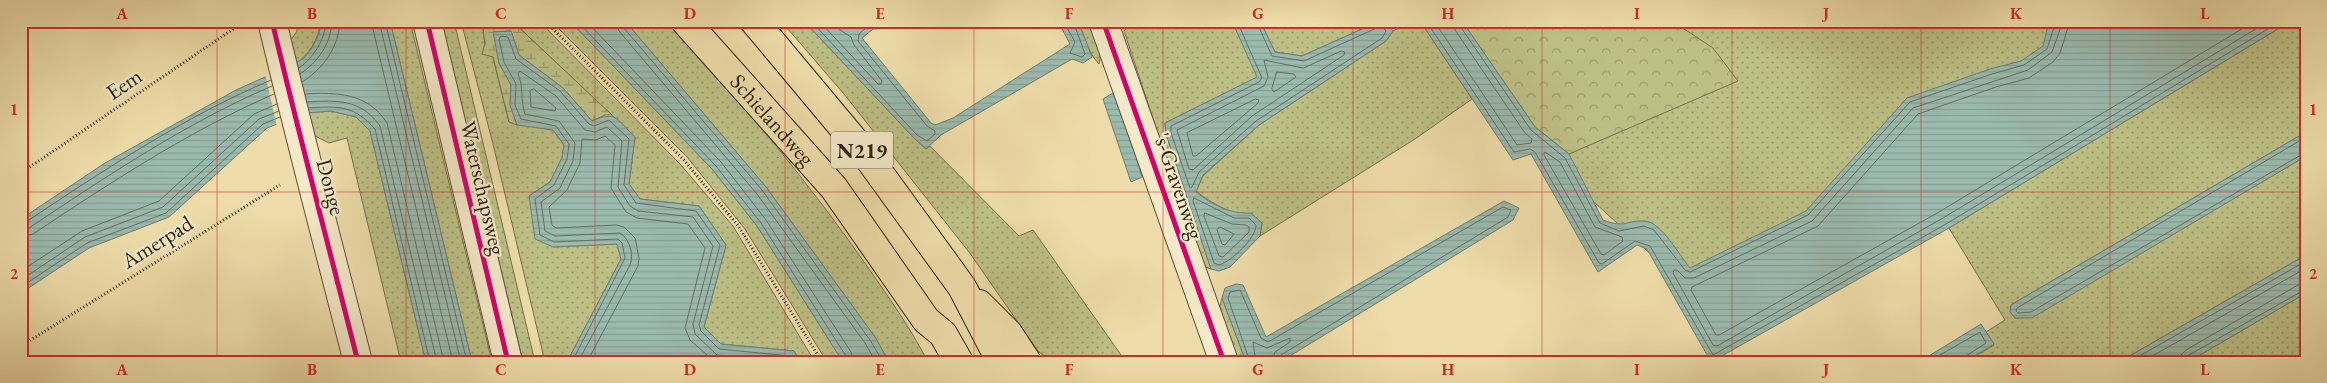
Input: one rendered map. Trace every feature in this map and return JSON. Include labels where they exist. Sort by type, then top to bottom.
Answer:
[{"type":"main road","name":"Schielandweg","points":[[685,21],[834,188],[926,320],[943,334],[959,362]]},
{"type":"main road","name":"N219","points":[[754,21],[867,156],[962,287],[1001,362]]},
{"type":"main road","name":"N219","points":[[962,287],[1008,333],[1027,362]]},
{"type":"main road","name":"Schielandweg","points":[[926,320],[932,347],[940,362]]},
{"type":"street","name":"Donge","points":[[272,21],[297,129],[309,166],[358,362]]},
{"type":"street","name":"Waterschapsweg","points":[[427,21],[508,362]]},
{"type":"street","name":"'s-Gravenweg","points":[[1103,21],[1224,362]]},
{"type":"path","points":[[545,21],[684,160],[739,227],[822,362]]},
{"type":"green space","points":[[297,21],[321,21],[318,34],[312,46],[305,56],[294,65],[289,43],[297,31]]},
{"type":"green space","points":[[390,21],[410,21],[492,362],[472,362]]},
{"type":"green space","points":[[441,21],[454,21],[535,362],[523,362]]},
{"type":"green space","points":[[461,21],[482,21],[485,44],[493,57],[509,122],[553,130],[564,145],[562,158],[550,182],[529,196],[553,247],[617,244],[621,259],[567,362],[545,362],[493,144]]},
{"type":"green space","points":[[482,21],[512,21],[612,115],[605,115],[592,121],[563,88],[519,55],[511,31],[494,32],[499,63],[511,85],[510,105],[517,125],[509,122],[493,57],[482,54],[485,44]]},
{"type":"green space","points":[[512,21],[539,21],[680,164],[733,226],[815,362],[801,362],[794,351],[721,344],[704,327],[726,245],[699,206],[640,199],[629,184],[635,137]]},
{"type":"green space","points":[[551,21],[570,21],[712,169],[757,226],[843,362],[827,362],[745,229],[687,157]]},
{"type":"green space","points":[[625,21],[672,21],[774,143],[822,205],[892,303],[928,362],[889,362],[875,337],[766,187]]},
{"type":"green space","points":[[781,21],[804,21],[914,138],[926,149],[930,146],[1019,236],[1033,230],[1126,362],[1051,362],[1038,351],[969,252],[844,94]]},
{"type":"green space","points":[[1077,21],[1086,21],[1095,37],[1100,53],[1099,64],[1089,49]]},
{"type":"green space","points":[[1123,21],[1232,21],[1258,77],[1165,123],[1166,134],[1211,269],[1202,266],[1124,31],[1127,28]]},
{"type":"green space","points":[[1260,21],[1380,21],[1302,56],[1275,52]]},
{"type":"green space","points":[[1412,21],[1420,21],[1472,99],[1415,139],[1260,236],[1262,223],[1219,206],[1196,191],[1203,176],[1259,125],[1386,41],[1393,31]]},
{"type":"green space","points":[[1444,21],[2216,21],[1692,292],[1494,110]]},
{"type":"green space","points":[[1462,21],[1672,21],[1713,48],[1738,81],[1569,154],[1535,127]]},
{"type":"green space","points":[[2291,21],[2306,21],[2306,132],[2011,305],[2010,312],[2015,318],[2032,317],[2306,156],[2306,255],[2119,362],[1965,362],[1994,345],[1986,332],[2005,320],[1949,228]]},
{"type":"green space","points":[[331,111],[356,117],[370,131],[426,362],[401,362],[347,138],[329,143],[311,134],[305,113]]},
{"type":"green space","points":[[2306,293],[2306,362],[2188,362]]},
{"type":"green space","points":[[1222,298],[1246,362],[1238,362],[1219,310]]},
{"type":"water","points":[[321,21],[390,21],[472,362],[426,362],[370,131],[356,117],[331,111],[305,113],[267,128],[169,217],[89,248],[21,293],[21,219],[105,163],[236,90],[304,58],[319,34]]},
{"type":"water","points":[[570,21],[625,21],[766,187],[875,337],[889,362],[843,362],[757,226],[712,169]]},
{"type":"water","points":[[804,21],[847,21],[851,25],[858,21],[883,21],[862,38],[931,123],[935,125],[953,118],[1070,44],[1058,21],[1077,21],[1092,57],[1083,63],[1072,59],[941,135],[926,149]]},
{"type":"water","points":[[1232,21],[1260,21],[1275,52],[1302,56],[1380,21],[1386,21],[1393,31],[1386,41],[1259,125],[1203,175],[1196,192],[1222,208],[1236,212],[1251,213],[1262,223],[1260,236],[1230,267],[1219,271],[1211,269],[1166,134],[1165,123],[1257,77]]},
{"type":"water","points":[[1420,21],[1462,21],[1535,127],[1569,154],[1603,220],[1617,224],[1638,221],[1651,223],[1664,233],[1690,268],[1806,211],[1907,98],[1990,69],[2021,61],[2043,46],[2048,26],[2053,21],[2291,21],[1949,228],[1711,362],[1647,249],[1637,245],[1598,272],[1531,154],[1513,160]]},
{"type":"water","points":[[511,31],[519,55],[563,88],[592,121],[607,116],[616,118],[635,137],[629,184],[640,199],[699,206],[726,245],[704,327],[721,344],[794,351],[801,362],[567,362],[621,259],[617,244],[553,247],[535,239],[529,196],[550,182],[562,158],[564,145],[553,130],[517,125],[510,105],[511,85],[499,63],[493,32]]},
{"type":"water","points":[[1113,93],[1123,113],[1142,177],[1131,182],[1103,99]]},
{"type":"water","points":[[2306,132],[2306,156],[2032,318],[2015,318],[2010,312],[2011,305]]},
{"type":"water","points":[[1504,201],[1519,208],[1513,220],[1280,362],[1246,362],[1222,298],[1225,288],[1236,284],[1243,285],[1266,337]]},
{"type":"water","points":[[2306,255],[2306,293],[2188,362],[2119,362]]},
{"type":"water","points":[[1981,324],[1994,344],[1965,362],[1919,362]]},
{"type":"pier","points":[[293,62],[306,115],[277,127],[265,74]]},
{"type":"cycle path","points":[[272,21],[358,362]]},
{"type":"cycle path","points":[[427,21],[508,362]]},
{"type":"cycle path","points":[[1103,21],[1224,362]]}]
